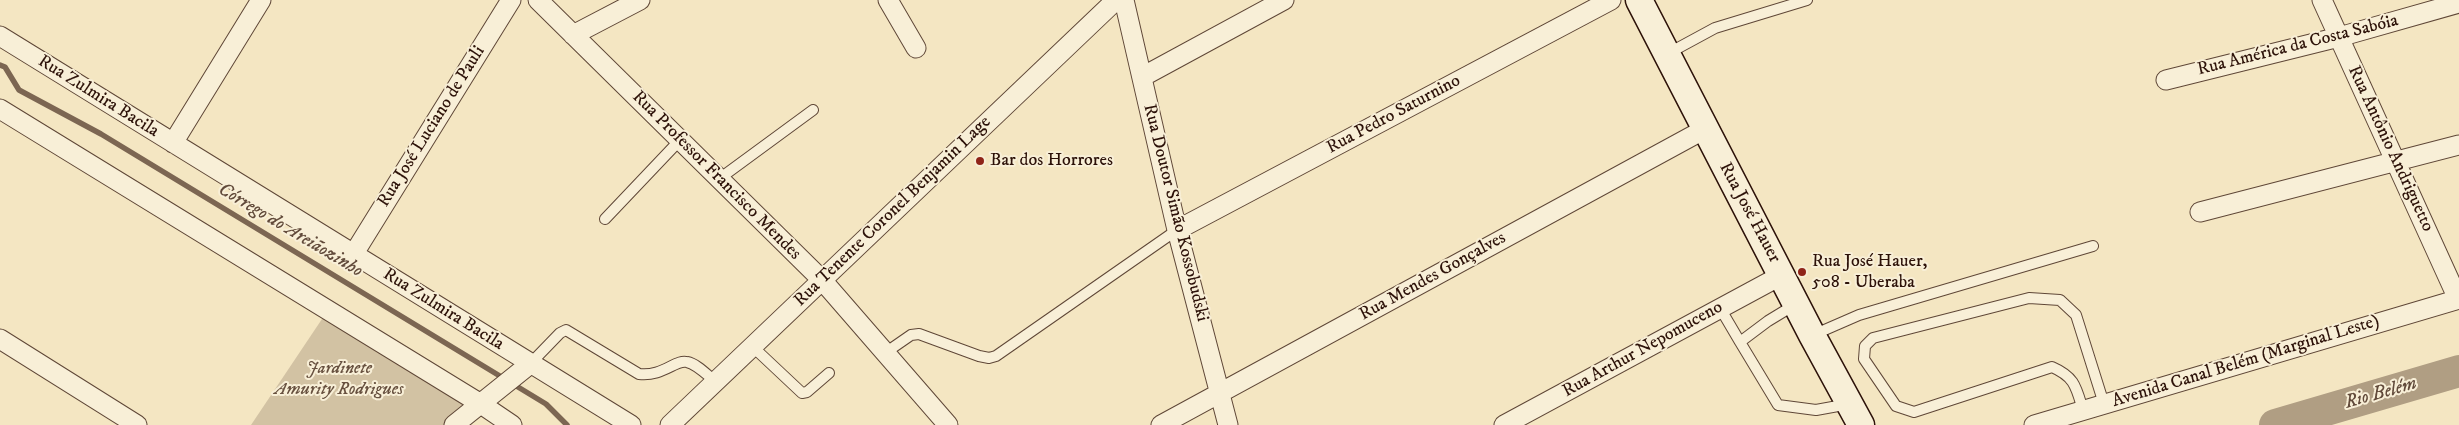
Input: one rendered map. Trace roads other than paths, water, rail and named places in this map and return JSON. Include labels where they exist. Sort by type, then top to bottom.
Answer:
[{"type":"main road","name":"Rua José Hauer","points":[[1639,0],[1704,129],[1855,415]]},
{"type":"street","points":[[174,143],[261,0]]},
{"type":"street","name":"Rua José Luciano de Pauli","points":[[354,255],[511,0]]},
{"type":"street","name":"Rua Professor Francisco Mendes","points":[[538,0],[822,280],[948,425]]},
{"type":"street","points":[[573,35],[640,0]]},
{"type":"street","points":[[888,0],[916,48]]},
{"type":"street","name":"Rua Tenente Coronel Benjamin Lage","points":[[670,425],[1116,0]]},
{"type":"street","name":"Rua Doutor Simão Kossobudski","points":[[1124,0],[1177,230],[1222,394],[1228,425]]},
{"type":"street","points":[[1142,78],[1284,0]]},
{"type":"street","name":"Rua Pedro Saturnino","points":[[1177,230],[1611,0]]},
{"type":"street","name":"Rua Antônio Andriguetto","points":[[2322,0],[2459,299]]},
{"type":"street","name":"Rua América da Costa Sabóia","points":[[2166,80],[2339,37],[2459,3]]},
{"type":"street","name":"Rua Zulmira Bacila","points":[[0,36],[631,425]]},
{"type":"street","points":[[0,109],[482,404],[512,425]]},
{"type":"street","name":"Rua Mendes Gonçalves","points":[[1161,425],[1222,394],[1704,129]]},
{"type":"street","points":[[2200,212],[2459,145]]},
{"type":"street","name":"Rua Arthur Nepomuceno","points":[[1504,425],[1782,275]]},
{"type":"street","name":"Avenida Canal Belém (Marginal Leste)","points":[[2034,425],[2459,299]]},
{"type":"street","points":[[0,339],[128,423]]},
{"type":"street","points":[[454,425],[530,364]]},
{"type":"lane","points":[[1666,54],[1715,28],[1806,0]]},
{"type":"lane","points":[[719,179],[812,110]]},
{"type":"lane","points":[[605,219],[680,140]]},
{"type":"lane","points":[[885,353],[911,335],[919,334],[979,356],[989,358],[996,356],[1177,230]]},
{"type":"lane","points":[[1812,335],[1859,315],[2093,246]]},
{"type":"lane","points":[[2084,410],[2077,390],[2067,374],[2052,368],[1914,412],[1896,406],[1864,359],[1865,346],[1873,338],[2029,298],[2060,300],[2076,315],[2104,404]]},
{"type":"lane","points":[[1740,342],[1768,321],[1796,304]]},
{"type":"lane","points":[[1720,308],[1778,405],[1855,415]]},
{"type":"lane","points":[[530,364],[560,333],[566,330],[639,374],[650,376],[681,361],[688,362],[716,382]]},
{"type":"lane","points":[[752,346],[802,393],[807,392],[829,373]]},
{"type":"waterway","name":"Córrego do Areiãozinho","points":[[0,65],[5,67],[19,90],[101,134],[546,404],[567,425]]},
{"type":"waterway","name":"Rio Belém","points":[[2275,425],[2459,371]]},
{"type":"place","name":"Bar dos Horrores","points":[[980,161]]},
{"type":"place","name":"Rua José Hauer, 508 - Uberaba","points":[[1802,272]]},
{"type":"park label","name":"Jardinete Amurity Rodrigues","points":[[339,379]]}]
